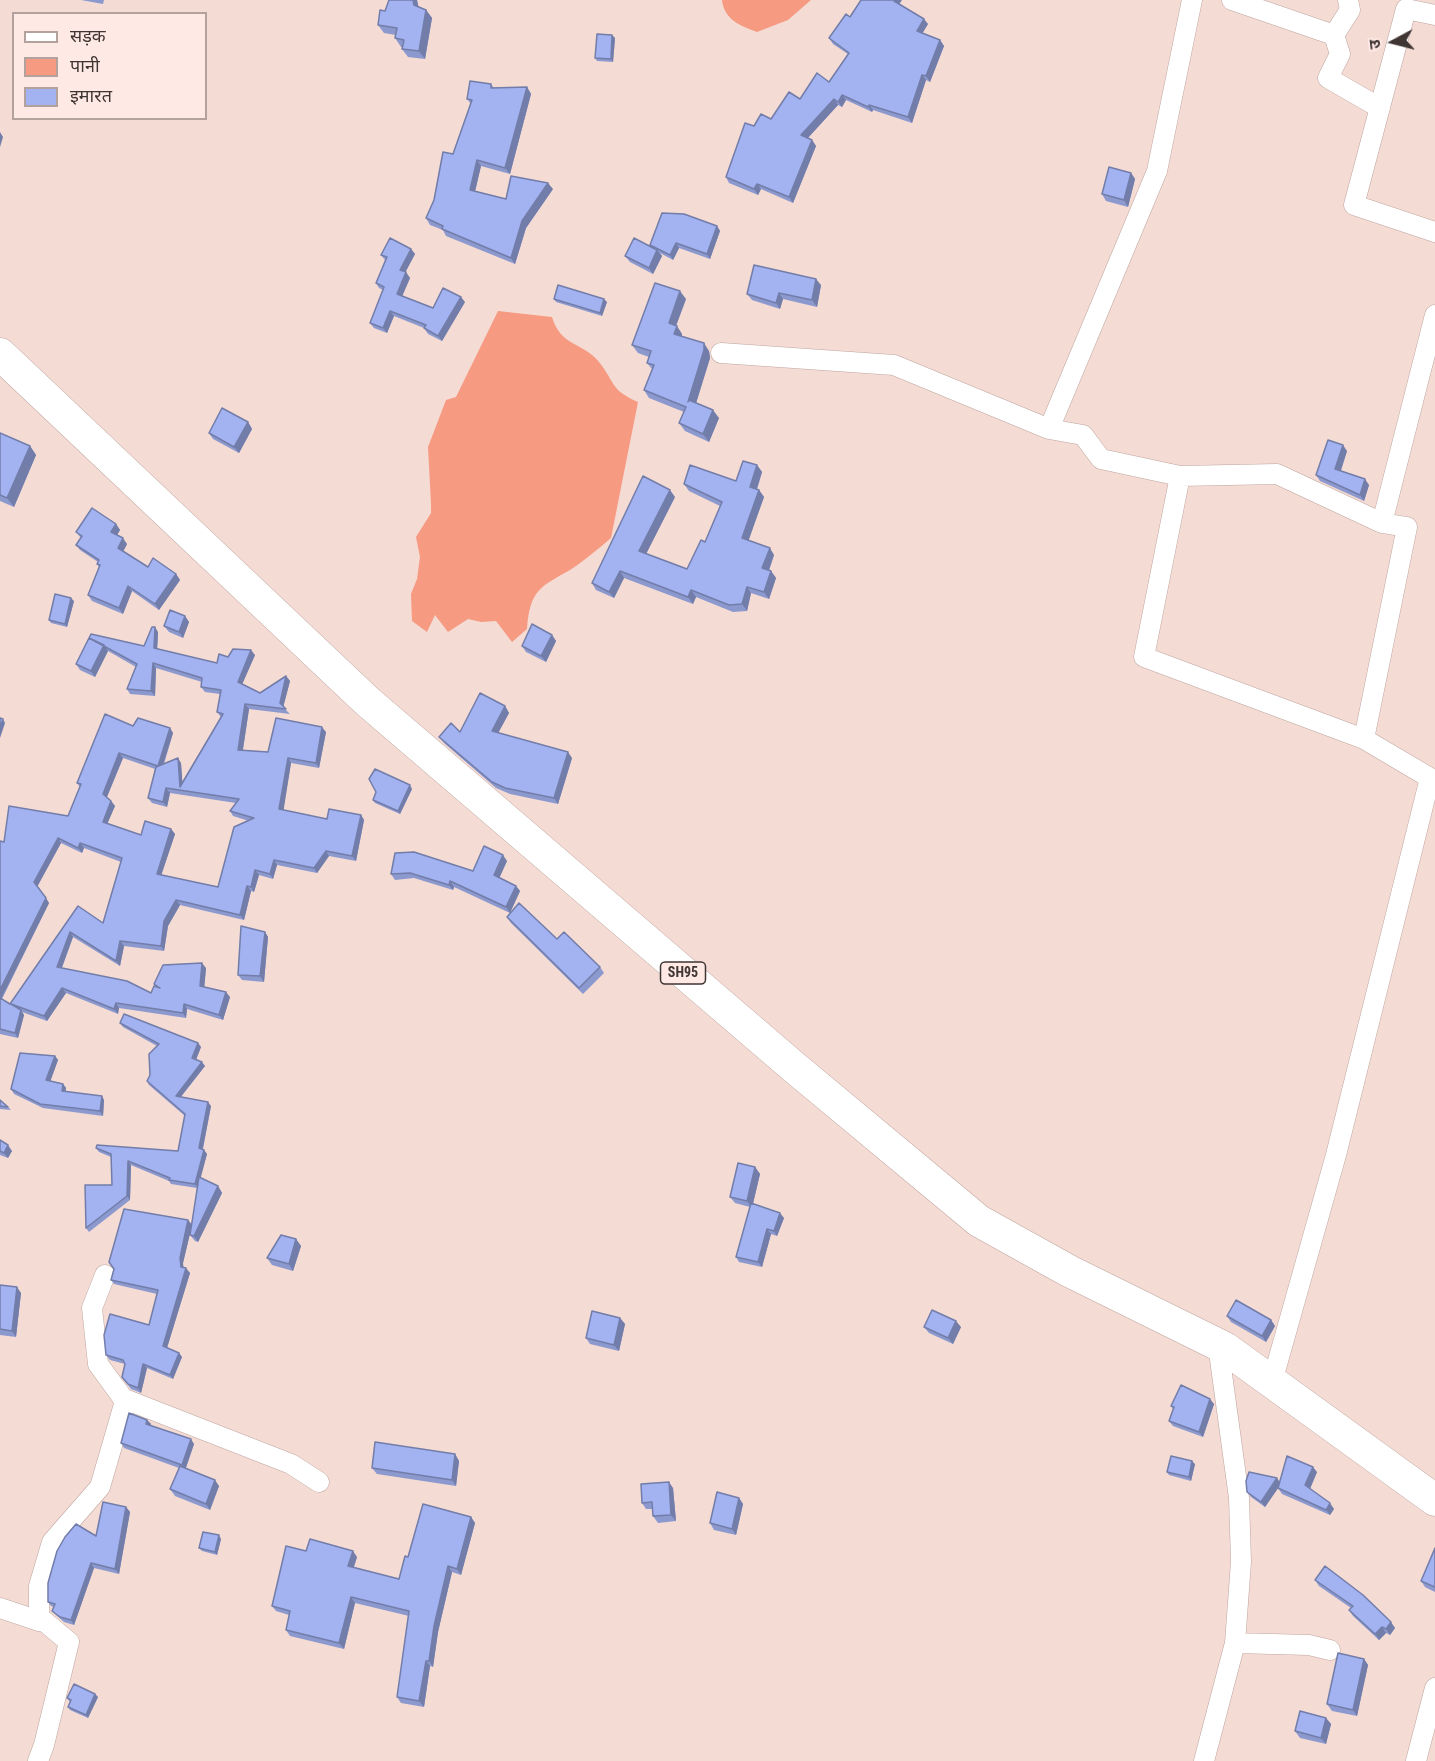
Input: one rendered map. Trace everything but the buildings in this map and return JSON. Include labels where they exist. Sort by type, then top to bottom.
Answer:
[{"type":"main road","name":"SH95","points":[[0,354],[367,701],[795,1068],[980,1221],[1069,1271],[1218,1345],[1435,1500]]},
{"type":"street","points":[[1049,429],[1157,171],[1192,0]]},
{"type":"street","points":[[1232,0],[1334,35]]},
{"type":"street","points":[[1334,35],[1350,10],[1348,0]]},
{"type":"street","points":[[1435,15],[1406,9],[1354,205],[1435,232]]},
{"type":"street","points":[[1334,35],[1340,54],[1328,78],[1380,108]]},
{"type":"street","points":[[1382,523],[1435,315]]},
{"type":"street","points":[[721,353],[894,365],[1049,429],[1083,435],[1101,459],[1180,476],[1277,474],[1382,523],[1407,527],[1364,740]]},
{"type":"street","points":[[1180,476],[1144,657],[1364,740],[1430,778],[1336,1155],[1272,1382]]},
{"type":"street","points":[[0,1608],[39,1621],[39,1586],[52,1542],[100,1487],[125,1401],[98,1364],[92,1308],[105,1275]]},
{"type":"street","points":[[1204,1761],[1235,1643],[1241,1562],[1239,1498],[1218,1345]]},
{"type":"street","points":[[122,1398],[291,1464],[319,1482]]},
{"type":"street","points":[[38,1761],[69,1642],[39,1617]]},
{"type":"street","points":[[1235,1643],[1309,1645],[1330,1650]]},
{"type":"street","points":[[1416,1761],[1435,1688]]},
{"type":"water","points":[[722,0],[811,0],[788,20],[757,32],[734,21],[726,13]]},
{"type":"water","points":[[498,311],[552,317],[561,334],[593,356],[617,389],[638,402],[611,538],[580,563],[538,591],[528,616],[527,629],[512,642],[496,621],[481,622],[468,619],[448,632],[435,615],[427,632],[412,621],[411,594],[417,579],[420,557],[416,537],[431,513],[428,447],[446,400],[456,397]]}]
